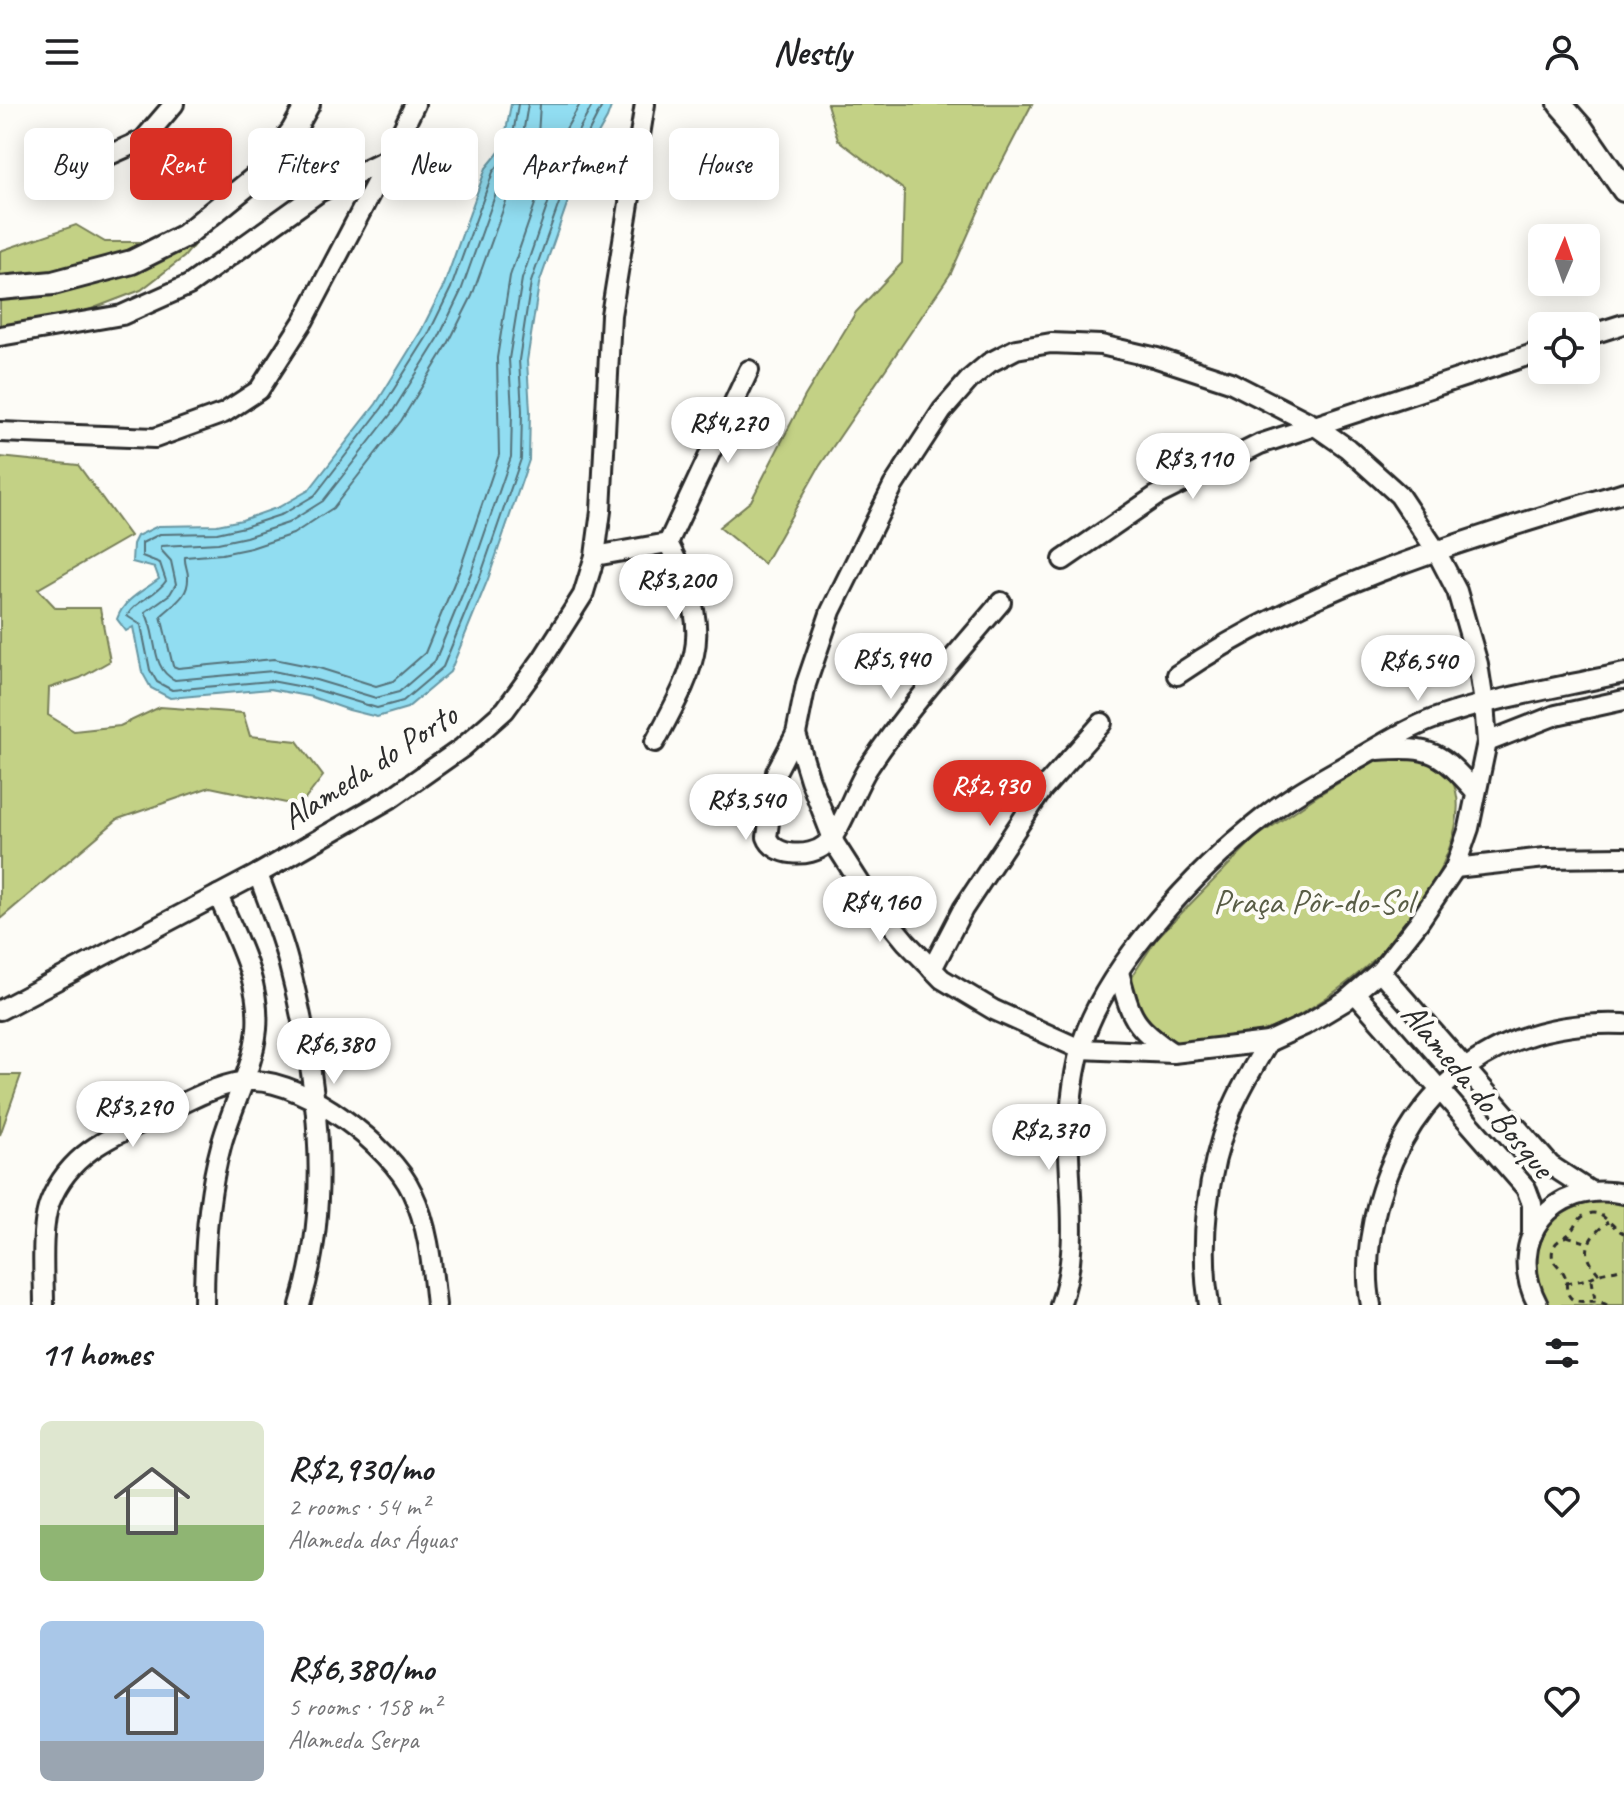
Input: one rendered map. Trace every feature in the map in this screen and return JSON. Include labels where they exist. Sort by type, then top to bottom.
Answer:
[{"type":"street","points":[[114,153],[143,140],[174,104]]},
{"type":"street","points":[[0,288],[53,283],[132,262],[184,236],[259,175],[293,131],[308,104]]},
{"type":"street","points":[[403,128],[415,104]]},
{"type":"street","name":"Alameda do Porto","points":[[0,1010],[258,874],[391,798],[462,748],[505,710],[543,658],[583,595],[595,556],[601,511],[611,315],[645,104]]},
{"type":"street","points":[[1560,104],[1581,128],[1624,190]]},
{"type":"street","points":[[0,336],[122,315],[189,285],[319,192],[381,162]]},
{"type":"street","points":[[0,432],[155,438],[224,413],[259,390],[304,320],[381,173]]},
{"type":"street","points":[[1600,332],[1624,324]]},
{"type":"street","points":[[796,734],[810,780],[833,836],[835,844],[869,897],[906,942],[942,979],[994,1010],[1080,1049],[1173,1053],[1268,1042],[1305,1025],[1355,993],[1380,971],[1418,923],[1455,868],[1469,828],[1487,742],[1478,664],[1457,591],[1435,549],[1399,495],[1347,448],[1314,425],[1230,382],[1157,358],[1101,345],[1051,343],[1016,349],[989,363],[942,411],[893,486],[831,611],[806,684],[796,734],[777,766],[768,842],[779,851],[806,853],[826,844],[833,836],[867,767],[1001,602]]},
{"type":"street","points":[[1063,560],[1156,496],[1260,444],[1528,356]]},
{"type":"street","points":[[668,543],[749,370]]},
{"type":"street","points":[[1177,675],[1221,645],[1294,607],[1435,549],[1624,492]]},
{"type":"street","points":[[595,556],[668,543]]},
{"type":"street","points":[[655,742],[692,668],[697,636],[697,612],[686,578],[668,543]]},
{"type":"street","points":[[1060,1305],[1072,1253],[1074,1217],[1069,1153],[1080,1049],[1088,1027],[1119,972],[1146,936],[1222,854],[1264,817],[1371,750],[1434,719],[1484,703],[1624,673]]},
{"type":"street","points":[[1487,742],[1556,715],[1624,700]]},
{"type":"street","points":[[1439,755],[1437,731],[1439,723],[1448,715]]},
{"type":"street","points":[[932,969],[963,909],[1042,790],[1102,723]]},
{"type":"street","points":[[1371,750],[1424,749],[1439,755],[1476,792]]},
{"type":"street","points":[[1455,868],[1545,858],[1624,857]]},
{"type":"street","points":[[258,874],[287,958],[305,1037],[315,1102],[317,1171],[314,1230],[300,1305]]},
{"type":"street","points":[[204,1305],[204,1256],[220,1147],[252,1058],[257,1027],[252,976],[218,895]]},
{"type":"street","name":"Alameda do Bosque","points":[[1380,971],[1550,1165],[1590,1191]]},
{"type":"street","points":[[1119,972],[1128,1008],[1135,1022],[1173,1053]]},
{"type":"street","name":"Alameda do Bosque","points":[[1355,993],[1526,1188],[1532,1204],[1532,1235],[1526,1254],[1526,1272],[1538,1305]]},
{"type":"street","points":[[1371,1305],[1366,1279],[1373,1222],[1388,1167],[1438,1090],[1465,1068],[1505,1044],[1552,1029],[1589,1023],[1624,1024]]},
{"type":"street","points":[[1209,1305],[1207,1211],[1213,1172],[1230,1112],[1268,1042]]},
{"type":"street","points":[[44,1305],[49,1203],[83,1155],[109,1137],[227,1085],[253,1081],[285,1087],[333,1110],[402,1173],[424,1223],[436,1305]]},
{"type":"street","points":[[1532,1235],[1547,1213],[1574,1195],[1608,1190],[1624,1194]]},
{"type":"path","points":[[1607,1305],[1595,1300],[1574,1304],[1568,1295],[1565,1276],[1553,1260],[1553,1254],[1556,1244],[1567,1236],[1579,1220],[1592,1213],[1624,1233]]},
{"type":"path","points":[[1599,1274],[1589,1260],[1588,1243],[1590,1237],[1608,1222]]},
{"type":"path","points":[[1567,1236],[1588,1243]]},
{"type":"path","points":[[1566,1283],[1592,1279],[1599,1274],[1618,1273],[1624,1267]]},
{"type":"path","points":[[1592,1279],[1595,1300]]},
{"type":"green space","points":[[827,104],[1032,104],[990,185],[951,273],[819,467],[764,564],[719,527],[751,501],[805,396],[856,312],[902,263],[904,190],[838,140]]},
{"type":"green space","points":[[228,204],[184,257],[141,290],[73,316],[0,328],[0,251],[76,225],[105,242],[149,242]]},
{"type":"green space","points":[[0,457],[78,465],[130,536],[38,589],[56,608],[100,608],[110,661],[80,678],[49,688],[48,715],[74,731],[120,726],[160,707],[243,713],[250,736],[297,741],[323,776],[300,806],[210,787],[118,819],[0,919]]},
{"type":"green space","name":"Praça Pôr-do-Sol","points":[[1383,756],[1414,756],[1431,760],[1450,776],[1457,798],[1456,824],[1448,852],[1420,905],[1404,927],[1380,954],[1347,983],[1284,1023],[1233,1039],[1197,1044],[1163,1044],[1129,994],[1133,975],[1157,938],[1255,838]]},
{"type":"green space","points":[[0,1075],[21,1075],[0,1135]]},
{"type":"green space","points":[[1603,1201],[1624,1205],[1624,1305],[1549,1305],[1537,1268],[1543,1236],[1566,1212]]},
{"type":"water","points":[[511,104],[612,104],[601,128],[507,128]]},
{"type":"water","points":[[494,158],[494,200],[568,200],[539,284],[527,361],[529,460],[488,579],[450,672],[407,708],[377,717],[312,697],[270,689],[170,698],[151,688],[142,672],[133,627],[126,631],[117,619],[129,601],[159,579],[155,568],[132,562],[133,544],[137,536],[158,526],[217,525],[242,520],[279,507],[309,490],[376,404],[421,331],[444,285],[475,200],[478,200],[486,168]]}]
